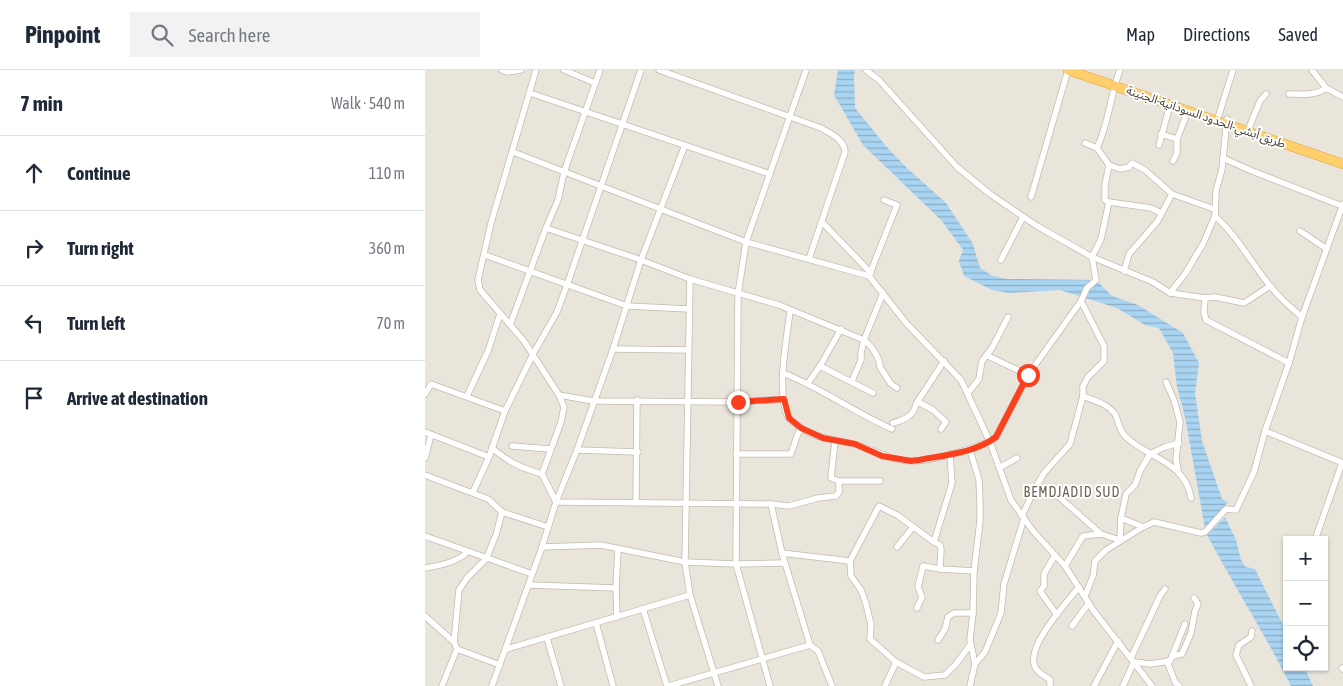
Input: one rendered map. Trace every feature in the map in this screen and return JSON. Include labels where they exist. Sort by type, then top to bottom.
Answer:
[{"type":"highway","name":"طريق أبشي-الحدود السودانية-الجنينة","points":[[1068,70],[1115,84],[1188,111],[1222,120],[1343,164]]},
{"type":"highway","points":[[1082,70],[1115,84],[1343,160]]},
{"type":"street","points":[[502,70],[507,72],[521,70]]},
{"type":"street","points":[[536,70],[491,223],[479,280],[480,290],[533,354],[559,395],[564,407],[561,422],[542,474],[556,502]]},
{"type":"street","points":[[564,70],[595,83]]},
{"type":"street","points":[[510,325],[558,200],[565,172],[600,70]]},
{"type":"street","points":[[473,492],[489,457],[505,411],[533,354],[557,312],[641,70]]},
{"type":"street","points":[[659,70],[821,128],[832,134],[845,148],[809,259]]},
{"type":"street","points":[[770,686],[736,564],[737,294],[746,242],[806,70]]},
{"type":"street","points":[[865,70],[879,80],[957,167],[1023,217],[1092,257],[1153,282],[1170,293],[1205,298],[1215,297],[1244,303],[1270,286]]},
{"type":"street","points":[[1031,197],[1068,70]]},
{"type":"street","points":[[1097,148],[1105,132],[1115,84],[1120,70]]},
{"type":"street","points":[[1170,293],[1185,274],[1203,244],[1215,212],[1216,192],[1223,158],[1222,120],[1233,70]]},
{"type":"street","points":[[1312,70],[1326,88],[1343,97]]},
{"type":"street","points":[[1289,94],[1316,93],[1326,88]]},
{"type":"street","points":[[530,93],[770,174]]},
{"type":"street","points":[[1249,128],[1260,101],[1266,94]]},
{"type":"street","points":[[1159,145],[1170,105]]},
{"type":"street","points":[[1173,161],[1177,153],[1177,139],[1188,111]]},
{"type":"street","points":[[1161,134],[1177,139]]},
{"type":"street","points":[[1085,143],[1097,148],[1109,164],[1120,169],[1129,167],[1132,163],[1145,170],[1172,194],[1215,212],[1246,251],[1270,286],[1287,305],[1302,317]]},
{"type":"street","points":[[493,686],[556,502],[577,450],[613,349],[641,260],[685,145]]},
{"type":"street","points":[[513,152],[746,242],[870,275]]},
{"type":"street","points":[[1085,596],[1093,576],[1095,561],[1120,540],[1154,522],[1201,533],[1205,532],[1226,509],[1236,510],[1254,472],[1265,431],[1289,363],[1302,317],[1343,205],[1251,172],[1223,158]]},
{"type":"street","points":[[1109,164],[1105,185],[1105,200],[1151,208],[1161,214]]},
{"type":"street","points":[[1124,271],[1129,254],[1154,226],[1172,194]]},
{"type":"street","points":[[870,275],[897,205],[884,200]]},
{"type":"street","points":[[790,310],[783,373],[784,399],[789,418],[801,428],[823,438],[855,444],[882,456],[911,461],[970,450],[990,442],[996,437],[1028,375],[1081,301],[1087,288],[1096,280],[1092,257],[1101,239],[1109,202]]},
{"type":"street","points":[[1001,260],[1023,217]]},
{"type":"street","points":[[822,222],[870,275],[907,324],[961,380],[990,442],[1011,500],[1033,531],[1065,566],[1089,603],[1152,686]]},
{"type":"street","points":[[546,228],[641,260],[690,279],[779,305],[841,329],[864,340],[871,346],[880,363],[879,367],[891,384],[897,388]]},
{"type":"street","points":[[1300,230],[1327,248]]},
{"type":"street","points":[[485,255],[627,306],[689,309]]},
{"type":"street","points":[[690,279],[685,562],[690,595],[718,686]]},
{"type":"street","points":[[852,381],[861,360],[864,340],[883,293]]},
{"type":"street","points":[[1205,298],[1204,312],[1206,320],[1289,363]]},
{"type":"street","points":[[968,685],[975,664],[985,652],[1001,613],[1004,584],[1023,517],[1033,492],[1044,473],[1070,444],[1083,396],[1083,386],[1088,377],[1104,361],[1104,346],[1081,301]]},
{"type":"street","points":[[467,396],[488,350],[500,314]]},
{"type":"street","points":[[968,393],[979,379],[982,361],[992,348],[1008,317]]},
{"type":"street","points":[[808,383],[841,329]]},
{"type":"street","points":[[613,349],[688,350]]},
{"type":"street","points":[[986,355],[1028,375]]},
{"type":"street","points":[[783,373],[808,383],[855,411],[893,426],[906,420],[916,408],[944,361]]},
{"type":"street","points":[[820,366],[873,393]]},
{"type":"street","points":[[1165,382],[1174,400],[1180,422],[1176,459],[1178,470]]},
{"type":"street","points":[[425,394],[431,384],[505,411]]},
{"type":"street","points":[[559,395],[593,401],[738,402],[784,399]]},
{"type":"street","points":[[1083,396],[1104,405],[1115,414],[1119,429],[1126,437],[1178,470],[1190,488],[1191,498]]},
{"type":"street","points":[[637,400],[637,503]]},
{"type":"street","points":[[918,402],[933,410],[945,422],[941,429]]},
{"type":"street","points":[[736,454],[791,454],[801,428]]},
{"type":"street","points":[[1265,431],[1343,463],[1316,536]]},
{"type":"street","points":[[425,432],[489,457]]},
{"type":"street","points":[[425,458],[431,435]]},
{"type":"street","points":[[835,441],[831,478],[839,481],[881,481]]},
{"type":"street","points":[[1120,540],[1121,518],[1126,494],[1135,485],[1139,471],[1150,454],[1179,443]]},
{"type":"street","points":[[512,446],[550,450]]},
{"type":"street","points":[[492,448],[509,462],[521,468],[542,474]]},
{"type":"street","points":[[577,450],[638,452]]},
{"type":"street","points":[[970,450],[979,480],[981,504],[974,571],[970,644],[975,664]]},
{"type":"street","points":[[934,542],[952,483],[950,454]]},
{"type":"street","points":[[999,468],[1017,458]]},
{"type":"street","points":[[425,475],[488,499],[502,512],[548,526]]},
{"type":"street","points":[[556,502],[771,504],[789,506],[818,498],[836,496],[839,492],[839,481]]},
{"type":"street","points":[[1033,492],[1058,496],[1101,534]]},
{"type":"street","points":[[771,504],[782,553],[810,645],[818,651],[832,686]]},
{"type":"street","points":[[941,569],[940,545],[879,506],[850,561],[851,576],[861,590],[866,604],[871,625],[870,638],[896,662],[924,677],[945,675],[956,664],[970,644]]},
{"type":"street","points":[[453,642],[459,590],[467,578],[486,559],[496,535],[502,512]]},
{"type":"street","points":[[1121,518],[1143,527]]},
{"type":"street","points":[[897,547],[913,526]]},
{"type":"street","points":[[1065,566],[1083,536],[1101,534],[1120,540]]},
{"type":"street","points":[[425,536],[532,574]]},
{"type":"street","points":[[542,547],[601,545],[685,562],[785,563]]},
{"type":"street","points":[[617,617],[618,549]]},
{"type":"street","points":[[425,568],[463,557],[467,552]]},
{"type":"street","points":[[782,553],[850,561]]},
{"type":"street","points":[[1055,555],[1044,574],[1044,586],[1040,592],[1057,615]]},
{"type":"street","points":[[917,608],[922,597],[918,587],[923,566],[974,571]]},
{"type":"street","points":[[529,585],[616,588]]},
{"type":"street","points":[[1050,686],[1050,680],[1039,672],[1035,666],[1034,661],[1038,643],[1079,587]]},
{"type":"street","points":[[1123,686],[1160,596],[1165,589]]},
{"type":"street","points":[[507,649],[690,595]]},
{"type":"street","points":[[1173,656],[1182,654],[1191,633],[1198,604],[1194,598]]},
{"type":"street","points":[[1072,626],[1089,603]]},
{"type":"street","points":[[643,609],[668,686],[810,645]]},
{"type":"street","points":[[939,640],[945,629],[948,616],[954,613],[973,613]]},
{"type":"street","points":[[425,616],[453,642],[457,649],[500,666]]},
{"type":"street","points":[[596,623],[613,686]]},
{"type":"street","points":[[1133,660],[1150,664],[1170,660],[1185,624]]},
{"type":"street","points":[[1251,686],[1236,655],[1239,645],[1251,637],[1252,631]]},
{"type":"street","points":[[547,638],[560,686]]},
{"type":"street","points":[[1094,686],[1118,641]]},
{"type":"street","points":[[442,686],[457,649]]},
{"type":"street","points":[[1167,661],[1175,682],[1179,686]]},
{"type":"street","points":[[885,686],[896,662]]},
{"type":"shaded area","points":[[425,70],[1343,70],[1343,686],[425,686]]},
{"type":"water","points":[[838,70],[855,70],[855,108],[885,145],[906,167],[946,203],[973,244],[980,268],[991,275],[1005,279],[1096,280],[1112,296],[1138,305],[1183,333],[1199,363],[1195,393],[1202,441],[1222,499],[1228,502],[1205,528],[1185,417],[1177,387],[1173,353],[1159,328],[1145,325],[1117,308],[1060,290],[1009,293],[992,290],[964,276],[959,261],[963,250],[942,221],[863,145],[834,95]]},
{"type":"water","points":[[1225,517],[1236,540],[1241,560],[1246,567],[1255,569],[1283,625],[1283,671],[1271,648],[1207,535]]},
{"type":"water","points":[[1283,671],[1306,671],[1313,686],[1291,686]]},
{"type":"district","name":"BEMDJADID SUD","points":[[1072,492]]},
{"type":"route","points":[[738,402],[784,399],[789,418],[801,428],[823,438],[855,444],[882,456],[911,461],[970,450],[990,442],[996,437],[1028,375]]}]
